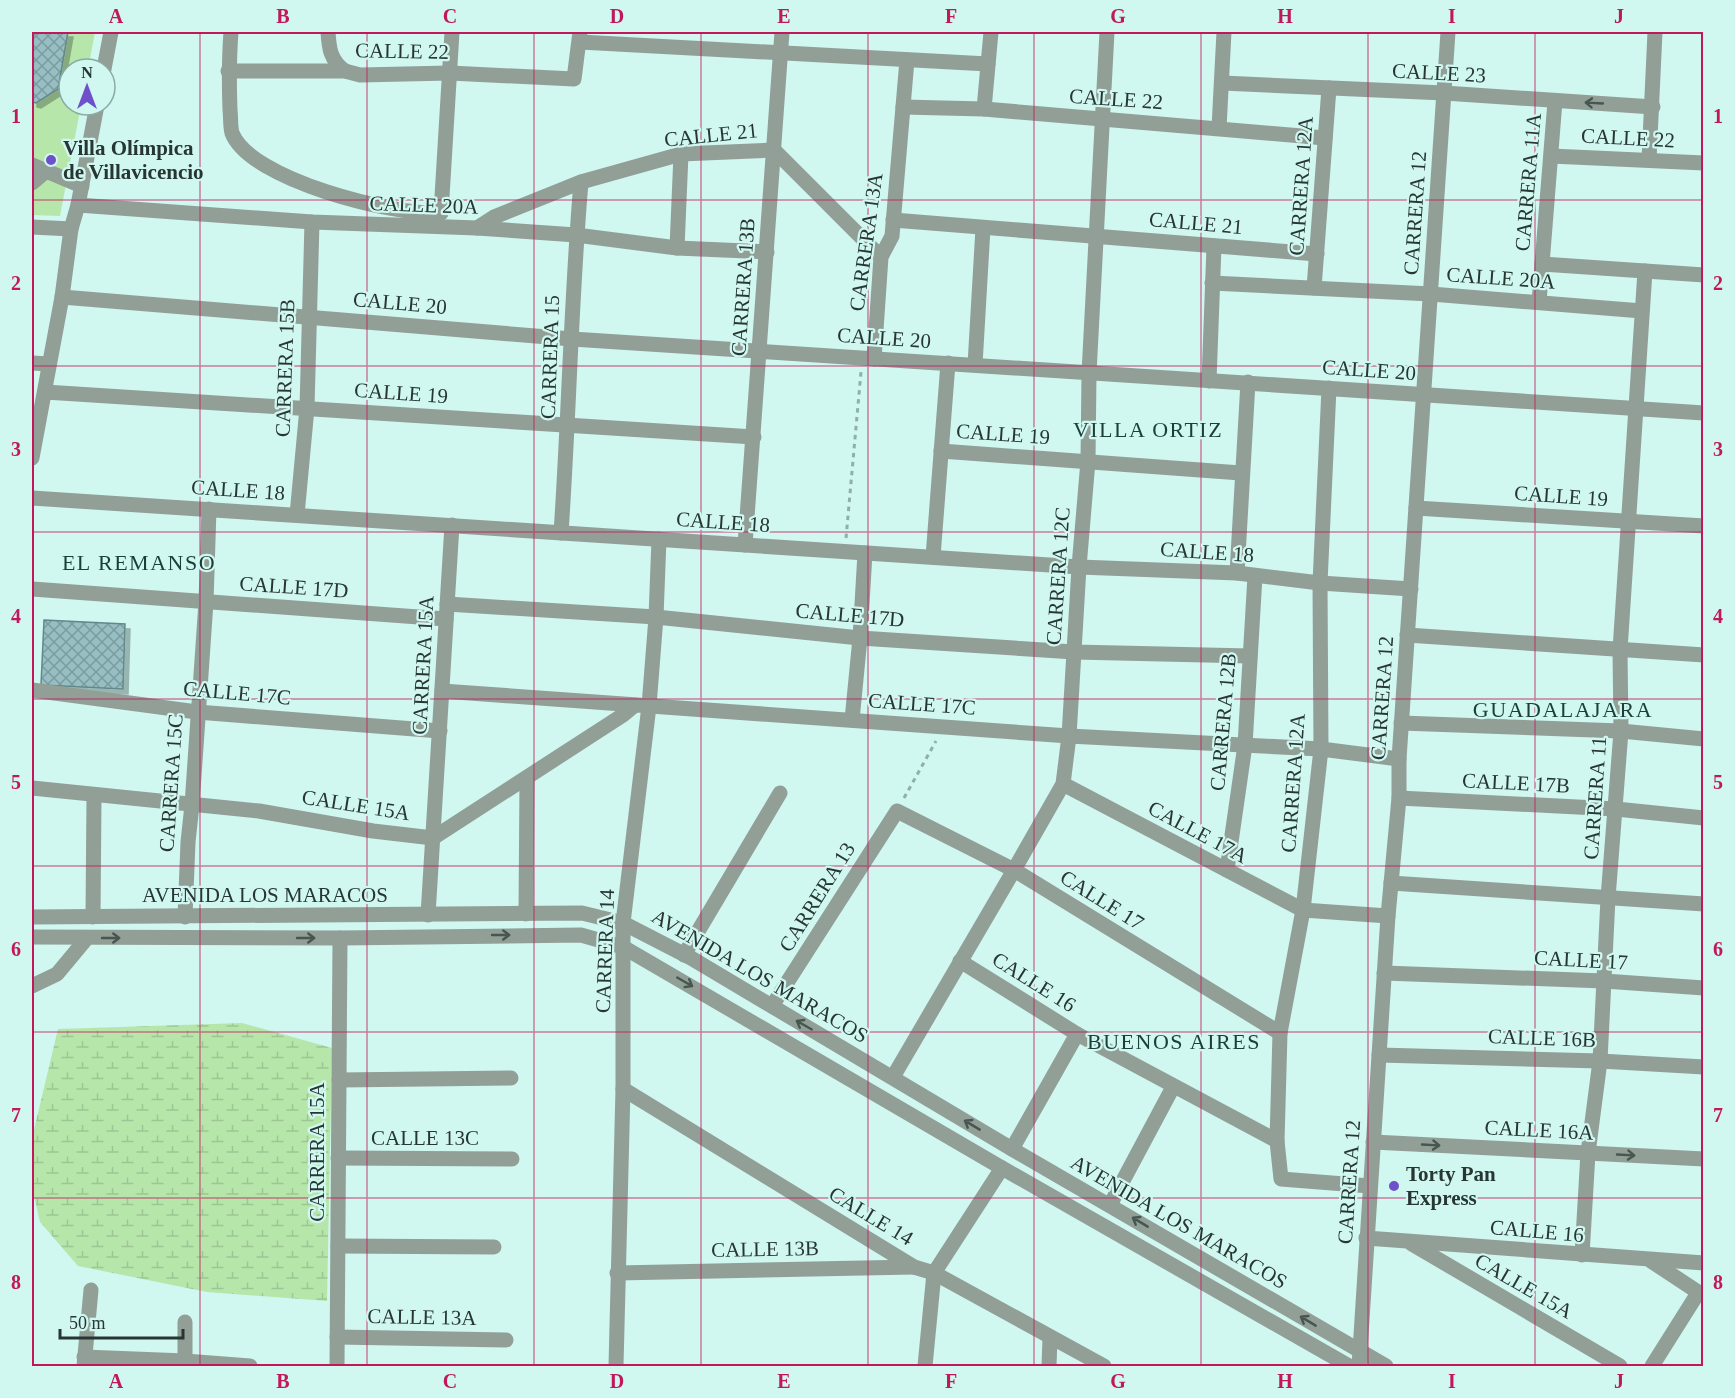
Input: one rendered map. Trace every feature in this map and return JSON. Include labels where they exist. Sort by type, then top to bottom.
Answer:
[{"type":"street","points":[[106,57],[111,32]]},
{"type":"street","points":[[231,32],[228,71],[231,132],[240,147],[292,179],[311,187],[375,206],[422,213],[441,213],[459,228]]},
{"type":"street","points":[[328,32],[331,54],[336,64],[345,71]]},
{"type":"street","points":[[441,213],[452,32]]},
{"type":"street","name":"CARRERA 13B","points":[[745,545],[782,32]]},
{"type":"street","points":[[984,109],[991,32]]},
{"type":"street","name":"CARRERA 12C","points":[[892,1077],[1063,784],[1069,736],[1088,461],[1089,373],[1107,32]]},
{"type":"street","points":[[1219,128],[1224,32]]},
{"type":"street","name":"CARRERA 12","points":[[1359,1359],[1388,916],[1399,798],[1401,723],[1448,32]]},
{"type":"street","points":[[1649,160],[1655,32]]},
{"type":"street","points":[[580,37],[781,53],[988,64]]},
{"type":"street","name":"CALLE 22","points":[[228,71],[345,71],[360,75],[450,73],[574,79],[580,37]]},
{"type":"street","name":"CARRERA 13A","points":[[868,358],[881,257],[892,236],[907,60]]},
{"type":"street","name":"CALLE 23","points":[[1222,83],[1444,93],[1653,107]]},
{"type":"street","name":"CARRERA 12A","points":[[1314,288],[1329,88]]},
{"type":"street","name":"CARRERA 11A","points":[[1539,302],[1555,101]]},
{"type":"street","name":"CALLE 22","points":[[903,107],[984,109],[1325,138]]},
{"type":"street","points":[[32,458],[62,297],[71,229],[78,206],[95,117]]},
{"type":"street","name":"CALLE 21","points":[[477,228],[494,217],[581,182],[681,154],[774,150],[881,257]]},
{"type":"street","points":[[677,248],[681,154]]},
{"type":"street","name":"CALLE 22","points":[[1551,156],[1704,163]]},
{"type":"street","points":[[32,183],[38,168],[82,186]]},
{"type":"street","name":"CARRERA 15","points":[[561,533],[576,235],[581,182]]},
{"type":"street","name":"CALLE 20A","points":[[78,206],[312,222],[477,228],[576,235],[677,248],[767,252]]},
{"type":"street","name":"CALLE 21","points":[[893,220],[1317,254]]},
{"type":"street","name":"CARRERA 15B","points":[[297,515],[307,408],[312,222]]},
{"type":"street","points":[[32,226],[71,229]]},
{"type":"street","points":[[975,365],[983,228]]},
{"type":"street","points":[[1209,381],[1214,246]]},
{"type":"street","points":[[1542,264],[1704,275]]},
{"type":"street","name":"CARRERA 11","points":[[1582,1255],[1588,1153],[1600,1061],[1608,898],[1621,731],[1620,650],[1645,271]]},
{"type":"street","name":"CALLE 20A","points":[[1212,283],[1431,294],[1642,310]]},
{"type":"street","name":"CALLE 20","points":[[62,297],[572,339],[1704,413]]},
{"type":"street","points":[[32,363],[49,364]]},
{"type":"street","points":[[933,557],[948,363]]},
{"type":"street","points":[[1237,573],[1248,382]]},
{"type":"street","name":"CARRERA 12A","points":[[1329,388],[1320,583],[1321,749],[1303,910],[1280,1033],[1276,1141],[1281,1179],[1370,1186]]},
{"type":"street","name":"CALLE 19","points":[[45,392],[754,437]]},
{"type":"street","name":"CALLE 19","points":[[940,451],[1241,473]]},
{"type":"street","name":"CALLE 18","points":[[32,498],[1079,567],[1237,573],[1320,583],[1411,589]]},
{"type":"street","name":"CALLE 19","points":[[1416,508],[1704,526]]},
{"type":"street","name":"CARRERA 15C","points":[[185,917],[188,842],[206,602],[209,509]]},
{"type":"street","name":"CARRERA 15A","points":[[428,915],[452,525]]},
{"type":"street","name":"CARRERA 14","points":[[616,1366],[623,1089],[623,923],[642,705],[656,617],[659,539]]},
{"type":"street","points":[[852,720],[865,553]]},
{"type":"street","name":"CARRERA 12B","points":[[1227,870],[1245,744],[1255,576]]},
{"type":"street","name":"CALLE 17D","points":[[32,589],[206,602],[656,617],[860,638],[1074,652],[1250,656]]},
{"type":"street","points":[[1407,635],[1704,655]]},
{"type":"street","name":"CALLE 17C","points":[[32,690],[197,712],[440,731]]},
{"type":"street","name":"CALLE 17C","points":[[442,691],[1069,736],[1321,749],[1399,759]]},
{"type":"street","name":"CALLE 15A","points":[[32,788],[259,811],[373,831],[433,838],[642,705]]},
{"type":"street","points":[[1401,723],[1621,731],[1704,739]]},
{"type":"street","points":[[526,778],[526,914]]},
{"type":"street","name":"CALLE 17A","points":[[1063,784],[1303,910],[1388,916]]},
{"type":"street","points":[[684,955],[780,793]]},
{"type":"street","points":[[93,795],[93,917]]},
{"type":"street","name":"CALLE 17B","points":[[1399,798],[1616,808],[1704,818]]},
{"type":"street","name":"CALLE 17","points":[[897,811],[1014,870],[1280,1033]]},
{"type":"street","name":"CARRERA 13","points":[[772,1006],[897,811]]},
{"type":"street","points":[[1391,883],[1704,904]]},
{"type":"street","name":"AVENIDA LOS MARACOS","points":[[32,917],[582,913],[623,923],[684,955],[1012,1149],[1110,1204],[1359,1359],[1386,1366]]},
{"type":"street","name":"AVENIDA LOS MARACOS","points":[[32,937],[340,938],[580,935],[623,947],[1002,1168],[1349,1366]]},
{"type":"street","points":[[32,986],[57,974],[87,938]]},
{"type":"street","name":"CARRERA 15A","points":[[337,1366],[340,938]]},
{"type":"street","name":"CALLE 16","points":[[960,961],[1077,1034],[1276,1141]]},
{"type":"street","name":"CALLE 17","points":[[1384,973],[1604,981],[1704,988]]},
{"type":"street","points":[[1012,1149],[1077,1034]]},
{"type":"street","name":"CALLE 16B","points":[[1379,1055],[1600,1061],[1704,1067]]},
{"type":"street","points":[[339,1080],[511,1078]]},
{"type":"street","points":[[1110,1204],[1173,1087]]},
{"type":"street","name":"CALLE 14","points":[[623,1089],[914,1267],[934,1273],[1104,1366]]},
{"type":"street","name":"CALLE 16A","points":[[1373,1142],[1704,1159]]},
{"type":"street","name":"CALLE 13C","points":[[338,1158],[512,1159]]},
{"type":"street","points":[[925,1366],[934,1273],[1002,1168]]},
{"type":"street","name":"CALLE 16","points":[[1366,1238],[1704,1263]]},
{"type":"street","name":"CALLE 15A","points":[[1407,1241],[1620,1366]]},
{"type":"street","points":[[338,1246],[494,1247]]},
{"type":"street","points":[[1650,1260],[1701,1295],[1652,1366]]},
{"type":"street","name":"CALLE 13B","points":[[617,1273],[914,1267]]},
{"type":"street","points":[[91,1290],[84,1362],[185,1361],[250,1366]]},
{"type":"street","points":[[185,1322],[185,1361]]},
{"type":"street","name":"CALLE 13A","points":[[337,1337],[506,1340]]},
{"type":"street","points":[[1048,1366],[1050,1338]]},
{"type":"path","points":[[845,552],[868,358]]},
{"type":"path","points":[[897,811],[944,727]]},
{"type":"green space","name":"Villa Olímpica de Villavicencio","points":[[32,32],[95,32],[90,57],[57,57],[57,117],[79,117],[60,216],[32,215]]},
{"type":"green space","points":[[242,1023],[332,1048],[327,1301],[207,1292],[78,1266],[40,1222],[32,1187],[32,1138],[58,1029]]},
{"type":"building","points":[[32,32],[68,32],[64,57],[57,57],[57,90],[36,103],[32,102]]},
{"type":"building","points":[[44,620],[125,624],[123,689],[41,685]]},
{"type":"place","name":"Villa Olímpica de Villavicencio","points":[[51,160]]},
{"type":"place","name":"Torty Pan Express","points":[[1394,1186]]},
{"type":"district","name":"VILLA ORTIZ","points":[[1148,429]]},
{"type":"district","name":"EL REMANSO","points":[[139,562]]},
{"type":"district","name":"GUADALAJARA","points":[[1563,709]]},
{"type":"district","name":"BUENOS AIRES","points":[[1174,1041]]}]
